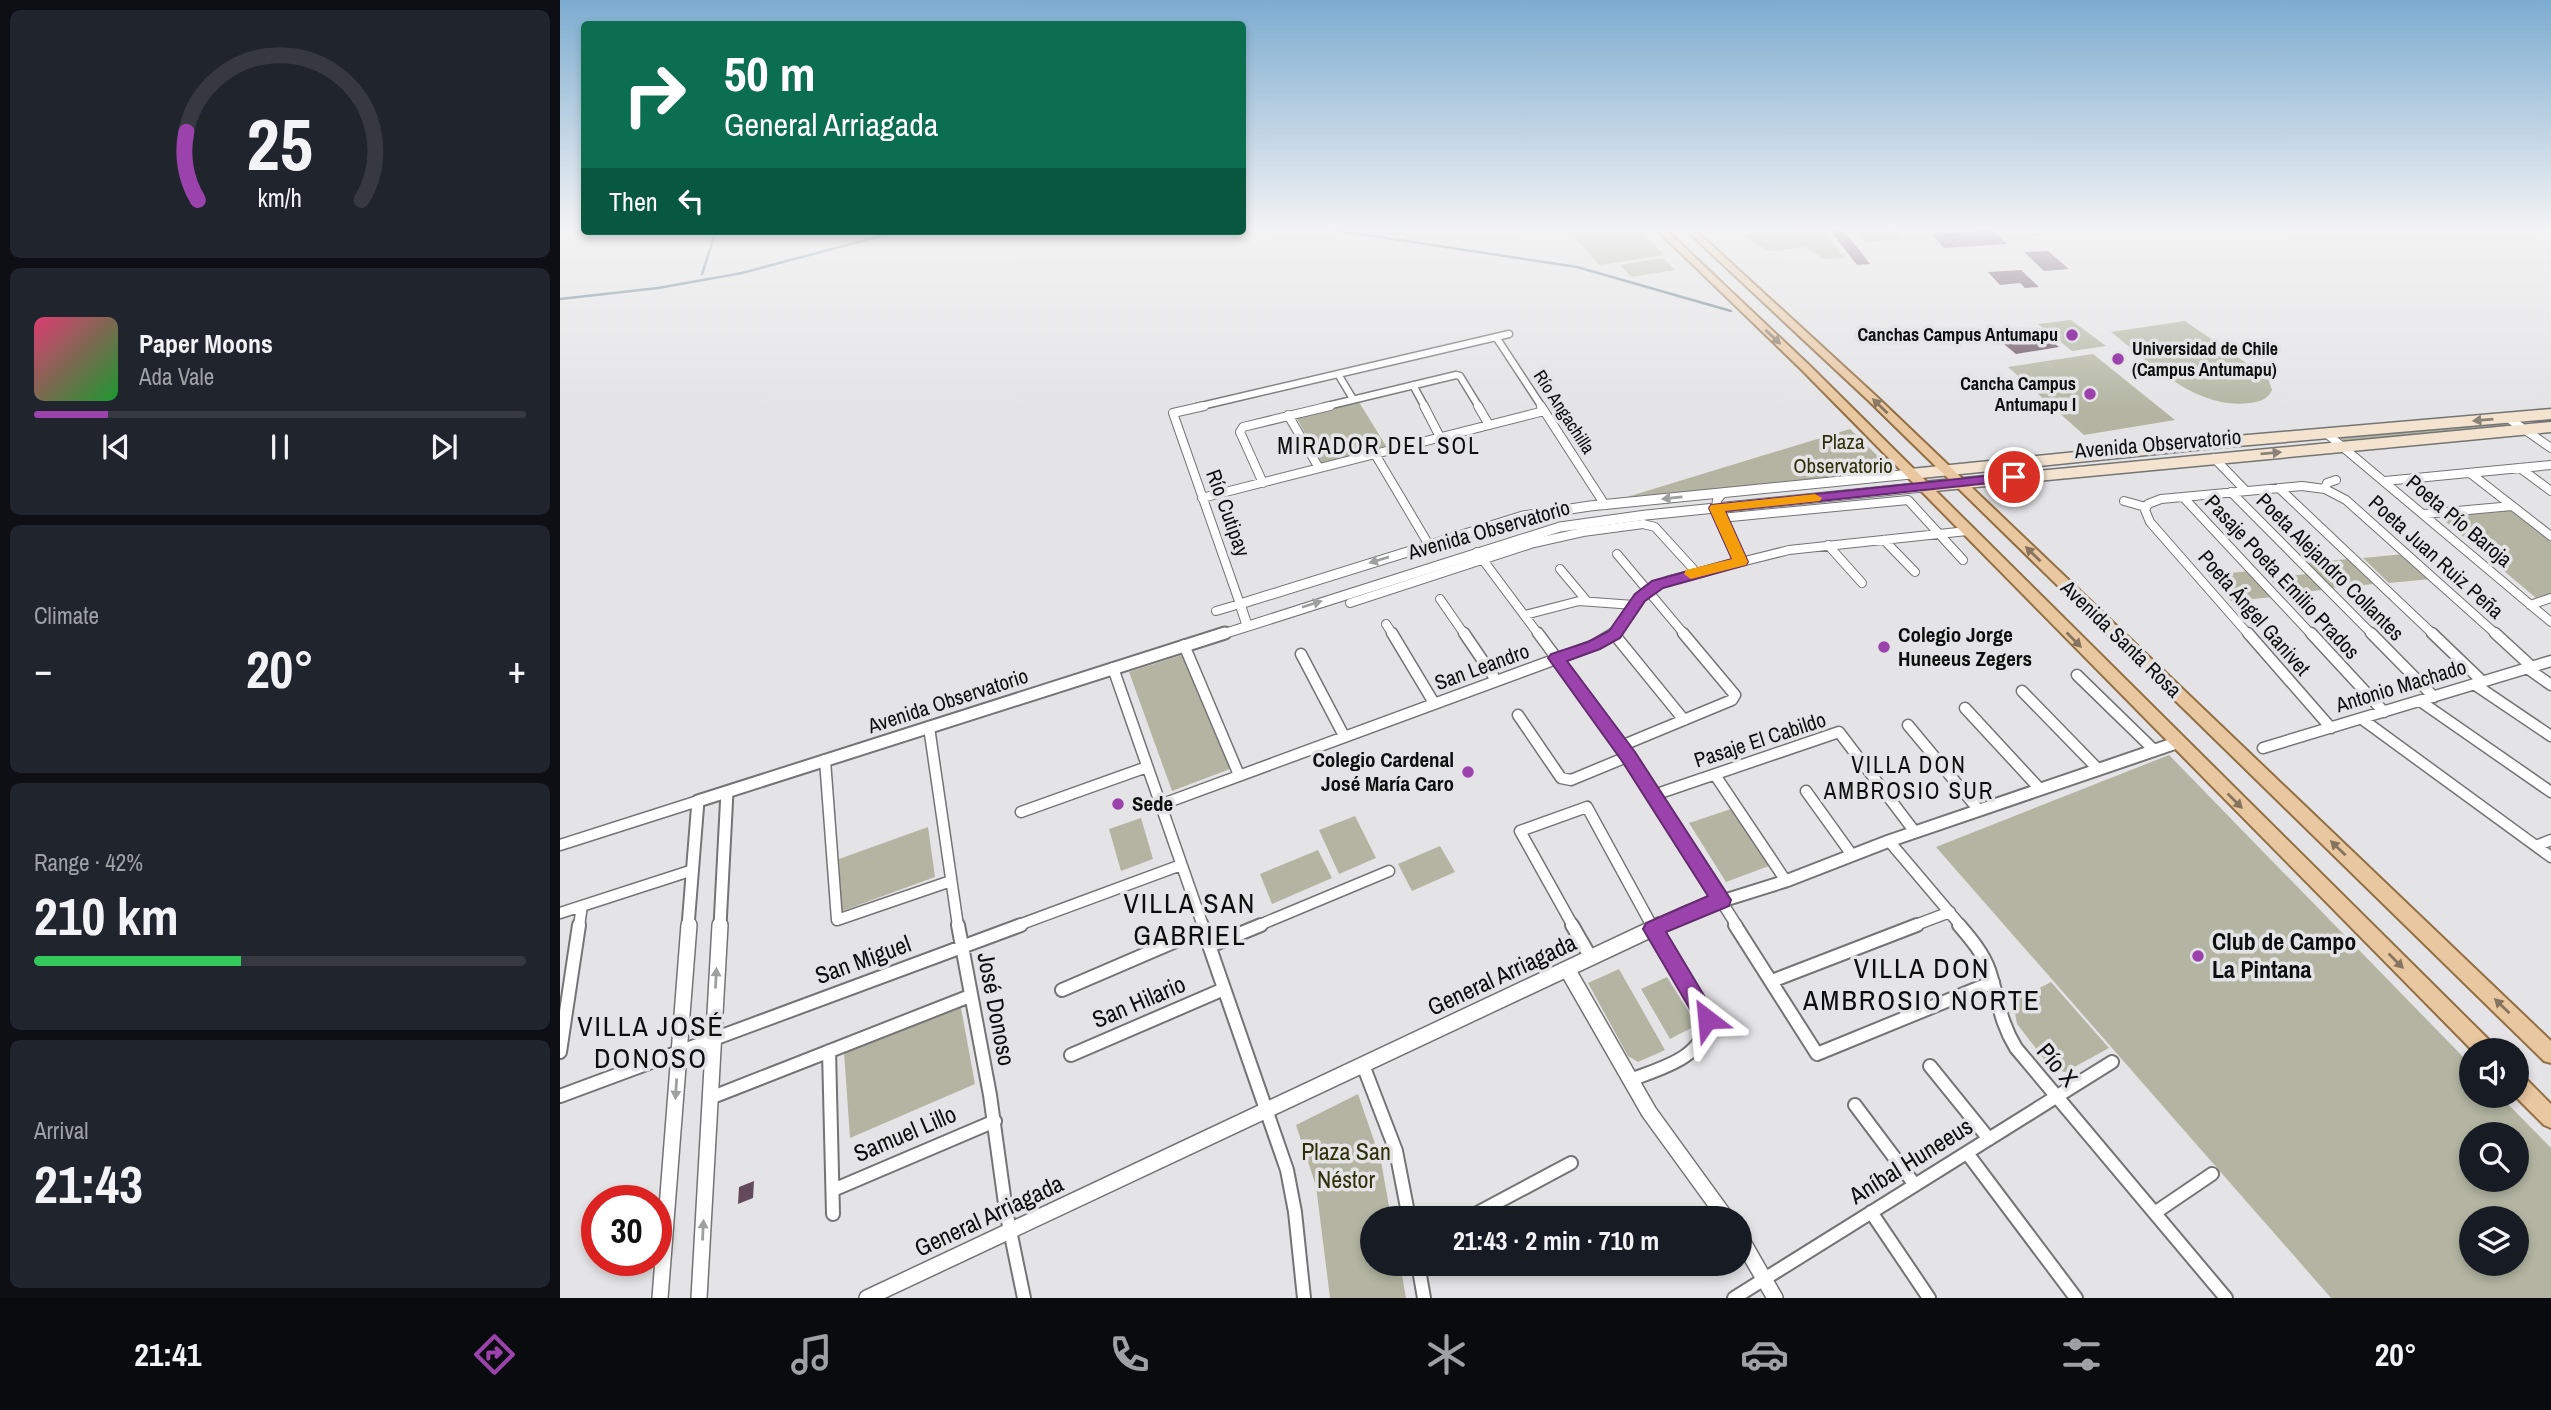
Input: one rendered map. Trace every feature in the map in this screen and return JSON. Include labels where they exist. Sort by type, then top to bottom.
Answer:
[{"type":"main road","name":"Avenida Santa Rosa","points":[[1723,289],[1806,368],[2472,1038]]},
{"type":"main road","name":"Avenida Santa Rosa","points":[[1754,289],[1832,360],[2551,1054]]},
{"type":"main road","name":"Avenida Observatorio","points":[[1911,474],[2551,414]]},
{"type":"main road","name":"Avenida Observatorio","points":[[1923,486],[2551,427]]},
{"type":"main road","points":[[2049,460],[2057,466],[2058,473]]},
{"type":"main road","points":[[2529,1096],[2551,1118]]},
{"type":"street","points":[[1353,399],[1338,374],[1509,334]]},
{"type":"street","name":"Río Angachilla","points":[[1496,337],[1605,505]]},
{"type":"street","name":"Río Cutipay","points":[[1247,625],[1172,413],[1338,374]]},
{"type":"street","points":[[1263,483],[1240,430],[1243,426],[1460,376],[1489,425]]},
{"type":"street","points":[[1413,385],[1440,438]]},
{"type":"street","points":[[1202,498],[1544,411]]},
{"type":"street","points":[[1288,415],[1319,468]]},
{"type":"street","points":[[2508,418],[2551,448]]},
{"type":"street","name":"Poeta Pío Baroja","points":[[2329,433],[2551,622]]},
{"type":"street","points":[[1375,454],[1429,545]]},
{"type":"street","points":[[2214,458],[2246,491]]},
{"type":"street","points":[[2385,481],[2551,465]]},
{"type":"street","points":[[2520,468],[2551,491]]},
{"type":"street","points":[[2470,473],[2551,536]]},
{"type":"street","name":"Avenida Observatorio","points":[[1216,611],[1524,516],[1605,505],[1911,474]]},
{"type":"street","points":[[2124,501],[2146,507],[2156,500],[2231,492],[2308,486],[2325,489],[2329,482],[2336,480]]},
{"type":"street","points":[[1835,482],[1843,489],[1843,495]]},
{"type":"street","name":"Avenida Observatorio","points":[[560,845],[1247,625],[1481,556],[1568,526],[1923,486]]},
{"type":"street","points":[[2279,488],[2478,683],[2551,736]]},
{"type":"street","name":"Poeta Juan Ruiz Peña","points":[[2325,489],[2346,500],[2551,685]]},
{"type":"street","name":"Poeta Alejandro Collantes","points":[[2231,492],[2434,696]]},
{"type":"street","points":[[1723,493],[1716,501],[1716,508],[1741,562]]},
{"type":"street","name":"Pasaje Poeta Emilio Prados","points":[[2183,497],[2384,712]]},
{"type":"street","points":[[1721,518],[1903,499],[1912,503],[1963,560]]},
{"type":"street","points":[[2424,514],[2512,506]]},
{"type":"street","name":"Poeta Ángel Ganivet","points":[[2146,507],[2150,522],[2331,728]]},
{"type":"street","points":[[1350,604],[1481,556],[1558,537],[1650,524],[1696,572]]},
{"type":"street","points":[[1684,720],[1614,634],[1647,591],[1664,582],[1696,572],[1789,550],[1967,531]]},
{"type":"street","points":[[1884,540],[1915,572]]},
{"type":"street","points":[[1828,545],[1862,583]]},
{"type":"street","points":[[1617,554],[1735,695],[1732,700],[1621,746]]},
{"type":"street","points":[[1481,556],[1629,757],[1817,1054],[1993,982]]},
{"type":"street","points":[[1560,569],[1586,600]]},
{"type":"street","points":[[2530,605],[2551,598]]},
{"type":"street","points":[[1440,599],[1496,680]]},
{"type":"street","points":[[1525,615],[1586,600],[1634,605]]},
{"type":"street","points":[[1387,624],[1434,703]]},
{"type":"street","name":"San Leandro","points":[[1160,805],[1594,645],[1614,634]]},
{"type":"street","points":[[1184,645],[1239,775]]},
{"type":"street","points":[[1301,653],[1344,736]]},
{"type":"street","name":"Antonio Machado","points":[[2263,748],[2551,661]]},
{"type":"street","points":[[1113,668],[1287,1170],[1293,1196],[1304,1298]]},
{"type":"street","points":[[2077,675],[2153,749]]},
{"type":"street","points":[[2022,691],[2097,768]]},
{"type":"street","points":[[2420,701],[2551,792]]},
{"type":"street","points":[[1965,708],[2039,788]]},
{"type":"street","points":[[1518,715],[1557,775],[1565,780],[1577,779],[1629,757]]},
{"type":"street","points":[[2362,719],[2551,857]]},
{"type":"street","points":[[1908,725],[1978,809]]},
{"type":"street","name":"José Donoso","points":[[929,727],[961,947],[995,1121],[1010,1231],[1024,1298]]},
{"type":"street","name":"Pasaje El Cabildo","points":[[1654,795],[1839,732],[1916,832]]},
{"type":"street","name":"General Arriagada","points":[[867,1298],[1687,912],[1786,881],[1978,809],[2176,743]]},
{"type":"street","points":[[825,760],[837,920],[951,881]]},
{"type":"street","points":[[1021,812],[1147,767]]},
{"type":"street","points":[[1714,775],[1786,881]]},
{"type":"street","points":[[1806,791],[1852,855]]},
{"type":"street","points":[[699,1298],[727,792]]},
{"type":"street","points":[[660,1298],[698,801]]},
{"type":"street","points":[[1591,958],[1520,831],[1587,807],[1647,913],[1653,929],[1705,1012],[1707,1031],[1702,1043],[1692,1051],[1630,1080]]},
{"type":"street","name":"Pío X","points":[[1889,841],[1978,947],[1993,982],[1999,1015],[2008,1037],[2226,1298]]},
{"type":"street","points":[[2536,846],[2551,841]]},
{"type":"street","name":"San Miguel","points":[[560,1096],[1181,864]]},
{"type":"street","points":[[560,914],[693,870]]},
{"type":"street","points":[[1210,946],[1390,871]]},
{"type":"street","points":[[560,1052],[563,1013],[582,906]]},
{"type":"street","points":[[1772,981],[1950,912]]},
{"type":"street","points":[[1062,990],[1204,929]]},
{"type":"street","points":[[1567,969],[1662,1131],[1717,1206]]},
{"type":"street","name":"San Hilario","points":[[1071,1055],[1224,989]]},
{"type":"street","points":[[710,1098],[970,996]]},
{"type":"street","points":[[829,1051],[833,1214]]},
{"type":"street","name":"Aníbal Huneeus","points":[[1734,1298],[2112,1062]]},
{"type":"street","points":[[1363,1065],[1396,1150],[1407,1206]]},
{"type":"street","points":[[1930,1066],[1989,1139]]},
{"type":"street","points":[[1855,1105],[1914,1185]]},
{"type":"street","name":"Samuel Lillo","points":[[833,1190],[995,1121]]},
{"type":"street","points":[[1967,1153],[2076,1298]]},
{"type":"street","points":[[1490,1206],[1571,1163]]},
{"type":"street","points":[[2156,1212],[2212,1174]]},
{"type":"street","points":[[1871,1212],[1929,1298]]},
{"type":"street","points":[[1752,1258],[1775,1298]]},
{"type":"street","points":[[1420,1276],[1424,1298]]},
{"type":"green space","name":"Canchas Campus Antumapu","points":[[2071,320],[2106,346],[2072,351],[2038,324]]},
{"type":"green space","points":[[2185,321],[2268,378],[2272,390],[2268,396],[2250,403],[2230,403],[2192,392],[2158,370],[2111,332]]},
{"type":"green space","name":"Cancha Campus Antumapu I","points":[[2093,354],[2175,420],[2084,435],[2008,367]]},
{"type":"green space","points":[[1359,402],[1386,446],[1322,463],[1296,417]]},
{"type":"green space","points":[[2501,419],[2512,427],[2347,444],[2335,433]]},
{"type":"green space","name":"Plaza Observatorio","points":[[1850,429],[1894,472],[1627,497]]},
{"type":"green space","points":[[2510,508],[2551,540],[2551,594],[2536,598],[2440,517]]},
{"type":"green space","points":[[2404,554],[2431,579],[2389,583],[2363,558]]},
{"type":"green space","points":[[2348,559],[2374,584],[2331,588],[2306,563]]},
{"type":"green space","points":[[2250,571],[2274,597],[2231,601],[2208,575]]},
{"type":"green space","points":[[2307,574],[2323,590],[2284,594],[2269,578]]},
{"type":"green space","points":[[1182,655],[1230,769],[1172,791],[1129,672]]},
{"type":"green space","name":"Club de Campo La Pintana","points":[[2169,755],[2459,1053],[2459,1108],[2512,1108],[2526,1122],[2459,1122],[2459,1192],[2529,1192],[2529,1126],[2551,1148],[2551,1298],[2331,1298],[1936,847]]},
{"type":"green space","points":[[1731,809],[1769,866],[1726,882],[1689,823]]},
{"type":"green space","points":[[1355,816],[1376,858],[1339,874],[1319,830]]},
{"type":"green space","points":[[1141,818],[1153,859],[1121,871],[1109,829]]},
{"type":"green space","points":[[928,827],[935,877],[842,911],[839,859]]},
{"type":"green space","points":[[1440,846],[1455,872],[1412,891],[1398,864]]},
{"type":"green space","points":[[1318,850],[1332,878],[1272,904],[1260,874]]},
{"type":"green space","points":[[1619,969],[1665,1050],[1638,1062],[1628,1056],[1588,983]]},
{"type":"green space","points":[[1667,977],[1697,1025],[1670,1039],[1641,989]]},
{"type":"green space","points":[[2051,982],[2109,1048],[2065,1072],[2052,1069],[2017,1024],[2013,1002]]},
{"type":"green space","points":[[961,1008],[975,1084],[850,1138],[844,1052]]},
{"type":"green space","name":"Plaza San Néstor","points":[[1358,1094],[1381,1161],[1389,1206],[1360,1206],[1360,1276],[1402,1276],[1406,1298],[1330,1298],[1316,1186],[1296,1125]]},
{"type":"building","points":[[2041,333],[2059,347],[2016,354],[1999,340]]},
{"type":"building","points":[[754,1181],[753,1198],[738,1204],[739,1187]]},
{"type":"waterway","points":[[560,299],[653,289]]},
{"type":"waterway","points":[[1653,289],[1731,311]]},
{"type":"slow traffic","points":[[1691,574],[1741,562],[1716,508],[1815,498]]},
{"type":"place","name":"Canchas Campus Antumapu","points":[[2072,335]]},
{"type":"place","name":"Universidad de Chile (Campus Antumapu)","points":[[2118,359]]},
{"type":"place","name":"Cancha Campus Antumapu I","points":[[2090,394]]},
{"type":"place","name":"Colegio Jorge Huneeus Zegers","points":[[1884,647]]},
{"type":"place","name":"Colegio Cardenal José María Caro","points":[[1468,772]]},
{"type":"place","name":"Sede","points":[[1118,804]]},
{"type":"place","name":"Club de Campo La Pintana","points":[[2198,956]]},
{"type":"district","name":"MIRADOR DEL SOL","points":[[1379,446]]},
{"type":"district","name":"VILLA DON AMBROSIO SUR","points":[[1909,778]]},
{"type":"district","name":"VILLA SAN GABRIEL","points":[[1190,919]]},
{"type":"district","name":"VILLA DON AMBROSIO NORTE","points":[[1922,984]]},
{"type":"district","name":"VILLA JOSÉ DONOSO","points":[[651,1042]]},
{"type":"route","points":[[1707,1019],[1653,929],[1687,912],[1722,900],[1629,757],[1556,658],[1608,639],[1622,627],[1640,597],[1658,584],[1741,562],[1716,508],[2014,477]]}]
